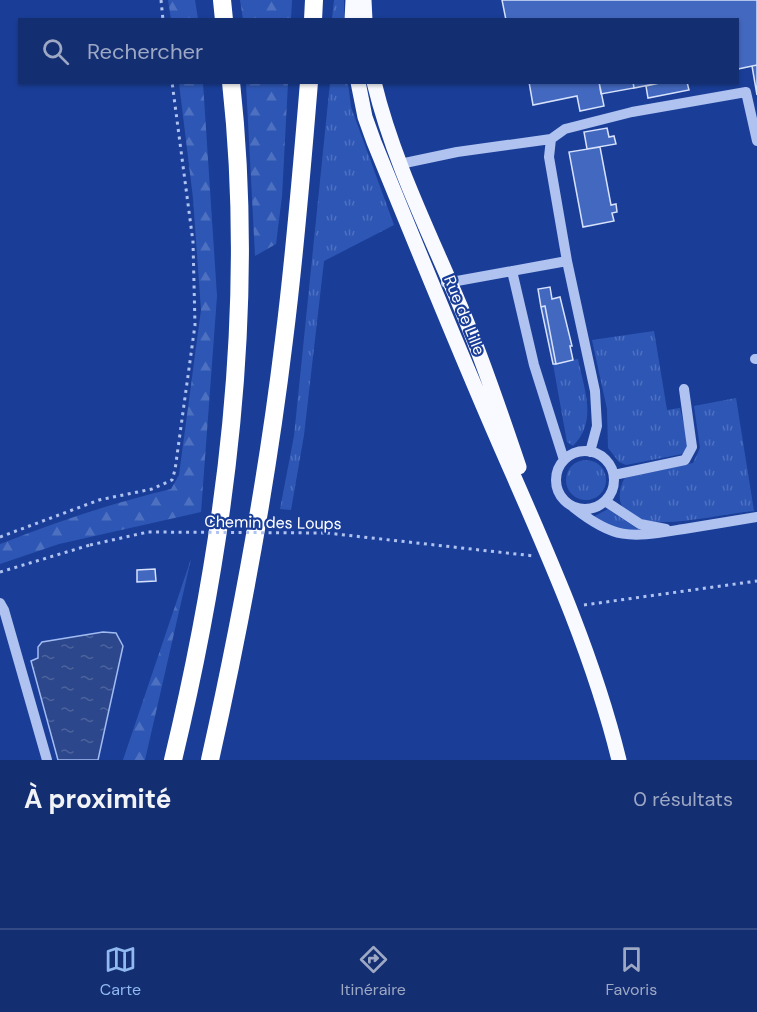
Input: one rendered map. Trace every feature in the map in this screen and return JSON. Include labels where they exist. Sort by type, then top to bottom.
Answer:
[{"type":"highway","points":[[222,0],[224,18]]},
{"type":"highway","points":[[313,18],[314,0]]},
{"type":"highway","points":[[174,760],[189,693],[223,497],[238,353],[240,244],[237,134],[231,84]]},
{"type":"highway","points":[[210,760],[241,611],[272,435],[293,260],[309,84]]},
{"type":"main road","points":[[352,18],[353,0]]},
{"type":"main road","points":[[364,0],[365,18]]},
{"type":"main road","name":"Rue de Lille","points":[[358,84],[365,117],[374,142],[571,610],[594,671],[619,760]]},
{"type":"main road","name":"Rue de Lille","points":[[375,84],[400,165],[450,282],[491,387],[550,558]]},
{"type":"lane","points":[[400,165],[457,152],[551,139],[565,129],[632,112],[746,92],[757,141]]},
{"type":"lane","points":[[551,139],[549,157],[567,261],[595,391],[597,426],[590,452]]},
{"type":"lane","points":[[434,286],[567,261]]},
{"type":"lane","points":[[512,270],[534,365],[564,460]]},
{"type":"lane","points":[[614,475],[685,460],[692,447],[684,389]]},
{"type":"lane","points":[[573,507],[583,510],[593,509],[605,501],[614,488],[614,475],[606,460],[590,452],[577,452],[564,460],[557,473],[556,483],[564,501],[596,525],[618,533],[652,535],[757,517]]},
{"type":"lane","points":[[605,501],[640,524],[675,530]]},
{"type":"lane","points":[[0,603],[4,610],[47,760]]},
{"type":"path","points":[[161,0],[163,18]]},
{"type":"path","points":[[0,537],[99,500],[153,489],[172,480],[176,470],[195,325],[193,242],[172,84]]},
{"type":"path","name":"Chemin des Loups","points":[[0,572],[90,545],[148,532],[327,534],[550,558]]},
{"type":"path","points":[[571,610],[599,603],[757,581]]},
{"type":"green space","points":[[168,0],[195,0],[198,18],[171,18]]},
{"type":"green space","points":[[240,0],[292,0],[291,18],[243,18]]},
{"type":"green space","points":[[334,0],[344,0],[344,18],[332,18]]},
{"type":"green space","points":[[179,84],[203,84],[217,296],[201,512],[59,544],[0,564],[0,544],[86,513],[171,489],[179,475],[201,310],[193,198]]},
{"type":"green space","points":[[246,84],[288,84],[282,196],[276,244],[255,256]]},
{"type":"green space","points":[[330,84],[348,84],[351,107],[394,225],[324,261],[304,435],[291,510],[280,509],[294,436]]},
{"type":"green space","points":[[654,331],[667,410],[680,408],[689,446],[682,454],[626,465],[619,462],[608,448],[607,409],[592,340]]},
{"type":"green space","points":[[578,359],[586,393],[587,415],[581,436],[573,446],[567,442],[553,364]]},
{"type":"green space","points":[[736,398],[754,511],[685,521],[657,522],[637,517],[622,506],[620,492],[625,478],[693,463],[700,448],[694,406]]},
{"type":"green space","points":[[586,460],[600,466],[606,480],[600,494],[586,500],[572,494],[566,480],[572,466]]},
{"type":"green space","points":[[608,509],[642,532],[614,528],[593,517]]},
{"type":"green space","points":[[191,559],[145,760],[123,760]]},
{"type":"water","points":[[103,632],[116,633],[123,646],[98,760],[58,760],[31,661],[38,658],[38,647],[42,642]]},
{"type":"building","points":[[502,0],[757,0],[757,65],[739,69],[739,18],[506,18]]},
{"type":"building","points":[[757,65],[757,95],[752,66]]},
{"type":"building","points":[[529,84],[599,84],[604,106],[580,111],[577,96],[533,105]]},
{"type":"building","points":[[599,84],[633,84],[634,88],[601,94]]},
{"type":"building","points":[[633,84],[654,84],[634,88]]},
{"type":"building","points":[[688,84],[689,90],[648,98],[646,86]]},
{"type":"building","points":[[607,128],[609,137],[614,136],[616,144],[587,149],[584,132]]},
{"type":"building","points":[[600,147],[611,205],[616,204],[617,212],[612,213],[614,221],[583,227],[569,152]]},
{"type":"building","points":[[550,287],[552,299],[560,297],[572,346],[570,346],[573,360],[556,364],[545,306],[541,307],[538,289]]},
{"type":"building","points":[[545,306],[556,364],[553,364],[541,307]]},
{"type":"building","points":[[155,569],[156,581],[137,582],[137,570]]}]
